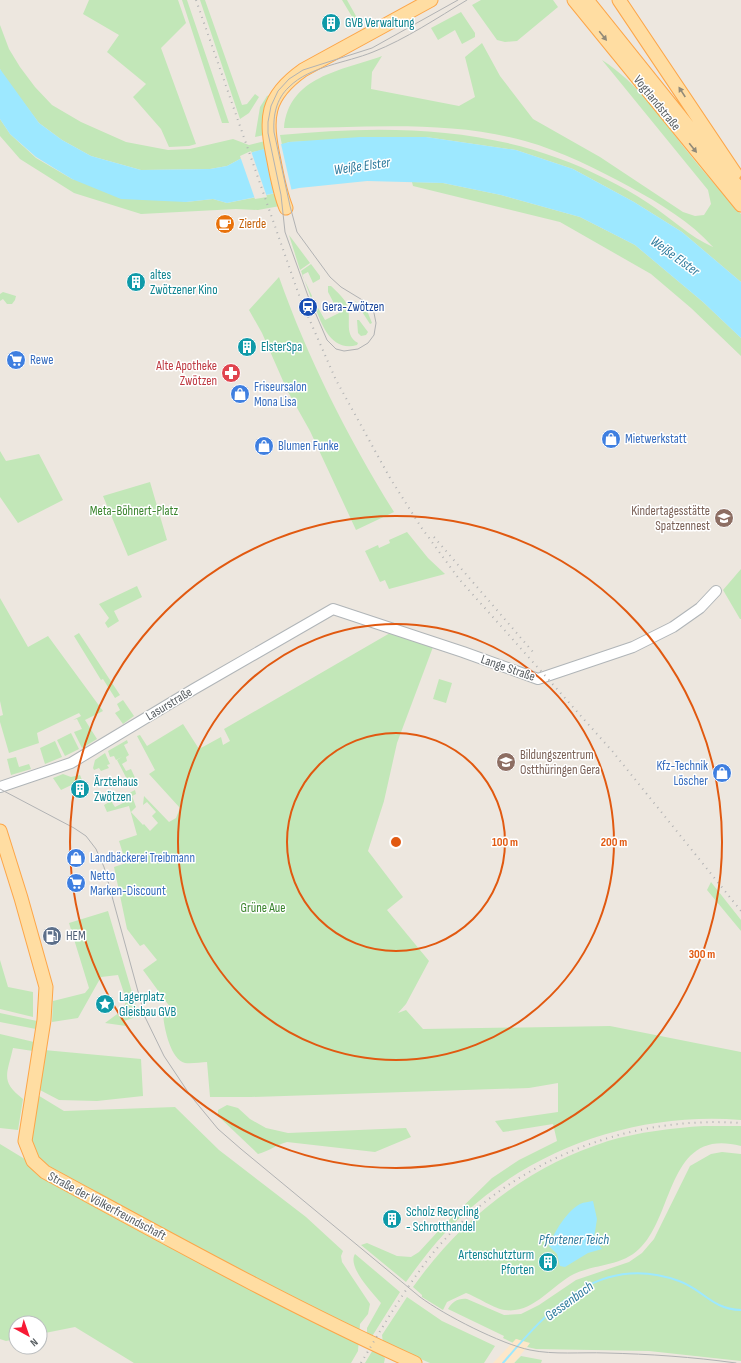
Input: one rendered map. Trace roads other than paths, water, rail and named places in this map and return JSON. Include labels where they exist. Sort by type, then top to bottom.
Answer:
[{"type":"main road","points":[[284,194],[268,122],[274,99],[289,80],[303,70],[431,0]]},
{"type":"main road","name":"Vogtlandstraße","points":[[574,0],[741,205]]},
{"type":"main road","name":"Vogtlandstraße","points":[[587,0],[720,166],[741,190]]},
{"type":"main road","points":[[620,0],[741,183]]},
{"type":"main road","points":[[272,136],[276,114],[288,93],[346,47]]},
{"type":"main road","name":"Straße der Völkerfreundschaft","points":[[0,831],[46,987],[44,1020],[25,1141],[33,1161],[45,1172],[357,1337],[416,1363]]},
{"type":"street","name":"Lange Straße","points":[[333,609],[463,652],[538,679],[633,647],[673,627],[700,608],[716,591]]},
{"type":"street","name":"Lasurstraße","points":[[0,787],[71,763],[194,689],[333,609]]},
{"type":"water","name":"Weiße Elster","points":[[0,69],[39,123],[62,140],[91,156],[141,170],[210,169],[227,166],[253,152],[289,142],[360,137],[426,137],[516,150],[573,169],[634,202],[682,232],[741,282],[741,338],[703,302],[635,245],[580,217],[501,195],[443,183],[367,181],[299,188],[227,203],[213,199],[186,202],[121,199],[72,179],[36,157],[10,134],[0,119]]},
{"type":"water","name":"Pfortener Teich","points":[[593,1201],[597,1219],[594,1238],[602,1249],[588,1253],[565,1267],[560,1266],[557,1254],[549,1246],[554,1235],[562,1222],[575,1207],[582,1203]]},
{"type":"waterway","name":"Gessenbach","points":[[503,1363],[539,1323],[579,1290],[601,1280],[625,1274],[651,1274],[679,1281],[695,1289],[715,1303],[731,1309],[741,1310]]},
{"type":"tram line","points":[[458,0],[372,48],[303,70],[289,79],[278,91],[271,106],[268,122],[268,133],[281,195],[285,232],[308,296],[327,340],[336,349],[344,351],[358,349],[368,343],[374,335],[376,323],[374,313],[364,301],[341,287],[330,277],[297,232],[274,132],[274,120],[278,102],[289,87],[307,74],[385,47],[421,28],[467,0]]},
{"type":"tram line","points":[[0,789],[74,828],[86,836],[96,849],[104,867],[145,1017],[164,1056],[190,1095],[218,1129],[420,1297],[443,1312],[473,1328],[504,1342],[539,1352],[622,1353],[736,1363]]},
{"type":"railway","points":[[196,0],[300,298],[336,380],[390,478],[421,527],[459,579],[613,752],[741,911]]},
{"type":"railway","points":[[434,537],[533,652]]},
{"type":"railway","points":[[361,1363],[407,1289],[438,1247],[468,1217],[501,1190],[537,1168],[575,1150],[615,1136],[656,1127],[699,1123],[741,1123]]},
{"type":"place","name":"GVB Verwaltung","points":[[331,23]]},
{"type":"place","name":"Zierde","points":[[225,224]]},
{"type":"place","name":"altes Zwötzener Kino","points":[[136,282]]},
{"type":"place","name":"Gera-Zwötzen","points":[[308,307]]},
{"type":"place","name":"ElsterSpa","points":[[247,347]]},
{"type":"place","name":"Rewe","points":[[16,360]]},
{"type":"place","name":"Alte Apotheke Zwötzen","points":[[231,373]]},
{"type":"place","name":"Friseursalon Mona Lisa","points":[[240,394]]},
{"type":"place","name":"Mietwerkstatt","points":[[611,439]]},
{"type":"place","name":"Blumen Funke","points":[[264,446]]},
{"type":"place","name":"Kindertagesstätte Spatzennest","points":[[724,518]]},
{"type":"place","name":"Bildungszentrum Ostthüringen Gera","points":[[506,762]]},
{"type":"place","name":"Kfz-Technik Löscher","points":[[722,773]]},
{"type":"place","name":"Ärztehaus Zwötzen","points":[[80,789]]},
{"type":"place","name":"Landbäckerei Treibmann","points":[[76,858]]},
{"type":"place","name":"Netto Marken-Discount","points":[[76,883]]},
{"type":"place","name":"HEM","points":[[52,936]]},
{"type":"place","name":"Lagerplatz Gleisbau GVB","points":[[105,1004]]},
{"type":"place","name":"Scholz Recycling - Schrotthandel","points":[[392,1219]]},
{"type":"place","name":"Artenschutzturm Pforten","points":[[548,1262]]},
{"type":"park label","name":"Meta-Böhnert-Platz","points":[[134,511]]},
{"type":"park label","name":"Grüne Aue","points":[[263,908]]}]
